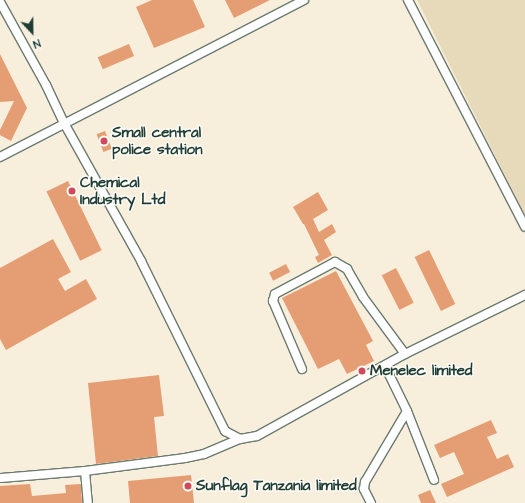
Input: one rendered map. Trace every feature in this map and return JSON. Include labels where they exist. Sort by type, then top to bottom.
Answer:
[{"type":"street","points":[[0,157],[304,0]]},
{"type":"street","points":[[408,0],[525,227]]},
{"type":"street","points":[[0,2],[46,85],[64,123],[141,261],[225,431],[240,439]]},
{"type":"street","points":[[302,369],[273,301],[275,294],[336,262],[346,269],[366,302],[405,354]]},
{"type":"street","points":[[1,478],[85,471],[204,454],[240,439],[257,436],[405,354],[525,295]]},
{"type":"street","points":[[385,366],[407,411],[434,480]]},
{"type":"street","points":[[371,503],[364,489],[365,482],[407,411]]},
{"type":"street","points":[[85,471],[88,503]]},
{"type":"shaded area","points":[[417,0],[525,0],[525,215]]},
{"type":"building","points":[[152,0],[193,0],[205,27],[154,48],[136,7]]},
{"type":"building","points":[[225,0],[270,0],[234,18]]},
{"type":"building","points":[[129,44],[134,56],[103,69],[98,57]]},
{"type":"building","points":[[0,54],[27,108],[11,141],[0,135],[0,130],[14,101],[0,102]]},
{"type":"building","name":"Small central police station","points":[[105,131],[112,149],[103,152],[97,134]]},
{"type":"building","points":[[68,181],[102,250],[80,261],[46,192]]},
{"type":"building","points":[[318,192],[328,210],[313,219],[319,232],[332,224],[336,232],[324,240],[332,255],[318,263],[315,257],[319,255],[304,224],[293,207]]},
{"type":"building","points":[[53,239],[71,272],[58,279],[65,291],[86,279],[97,299],[6,350],[0,339],[0,268]]},
{"type":"building","points":[[429,250],[455,304],[441,311],[415,257]]},
{"type":"building","points":[[286,264],[290,272],[273,281],[269,273]]},
{"type":"building","points":[[396,268],[414,303],[399,310],[382,275]]},
{"type":"building","points":[[336,271],[373,341],[366,345],[374,361],[347,374],[339,359],[318,369],[282,298]]},
{"type":"building","points":[[159,375],[164,416],[154,417],[158,456],[96,464],[88,383]]},
{"type":"building","points":[[491,420],[497,433],[487,437],[497,459],[508,454],[514,467],[447,497],[441,484],[464,474],[454,452],[440,458],[434,445]]},
{"type":"building","points":[[191,475],[194,503],[130,503],[128,481]]},
{"type":"building","points":[[30,484],[32,496],[66,493],[65,485],[81,484],[82,503],[0,503],[0,486]]},
{"type":"building","points":[[430,490],[436,503],[421,503],[418,495]]},
{"type":"place","name":"Small central police station","points":[[104,141]]},
{"type":"place","name":"Chemical Industry Ltd","points":[[72,191]]},
{"type":"place","name":"Menelec limited","points":[[362,371]]},
{"type":"place","name":"Sunflag Tanzania limited","points":[[188,486]]}]
